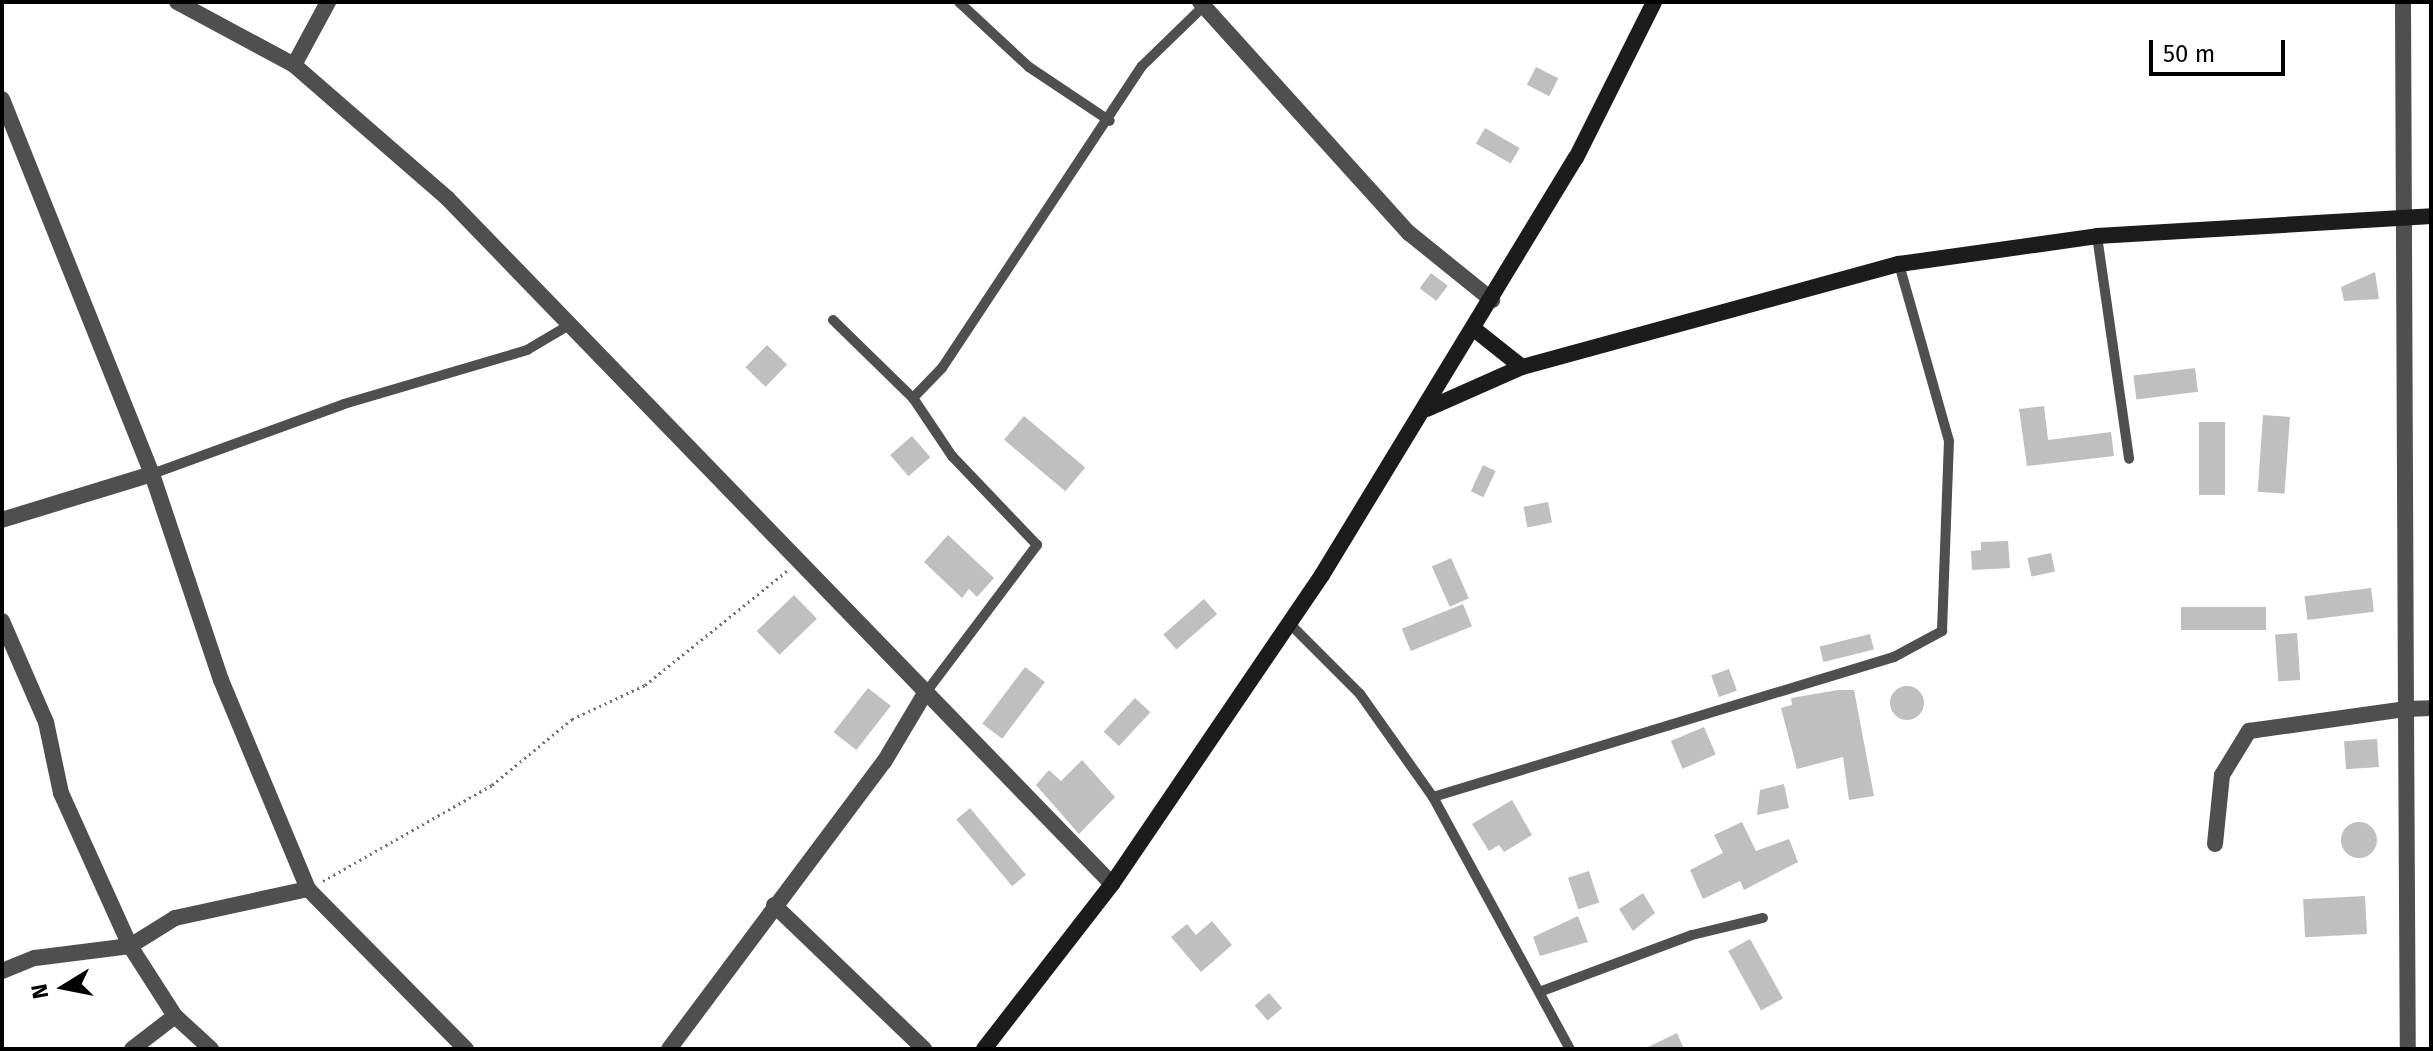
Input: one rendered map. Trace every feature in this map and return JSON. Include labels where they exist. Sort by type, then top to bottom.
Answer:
[{"type":"main road","points":[[984,1049],[1112,884],[1290,624],[1427,409],[1576,158],[1654,2]]},
{"type":"main road","points":[[1427,409],[1522,367],[1899,264],[2097,236],[2431,216]]},
{"type":"main road","points":[[1474,329],[1522,367]]},
{"type":"street","points":[[177,2],[294,65],[448,199],[573,323],[796,563],[1112,884]]},
{"type":"street","points":[[294,65],[328,2]]},
{"type":"street","points":[[2403,2],[2408,1049]]},
{"type":"street","points":[[1202,4],[1409,233],[1492,300]]},
{"type":"street","points":[[2,99],[152,474],[221,680],[308,889],[466,1049]]},
{"type":"street","points":[[2,520],[152,474]]},
{"type":"street","points":[[2,621],[46,722],[61,793],[130,946],[175,1016],[211,1049]]},
{"type":"street","points":[[669,1049],[884,762],[924,695]]},
{"type":"street","points":[[2215,844],[2222,775],[2249,731],[2431,708]]},
{"type":"street","points":[[2,971],[35,958],[130,946],[175,918],[308,889]]},
{"type":"street","points":[[774,905],[924,1049]]},
{"type":"street","points":[[132,1049],[175,1016]]},
{"type":"lane","points":[[959,2],[1029,67],[1110,121]]},
{"type":"lane","points":[[913,398],[942,368],[996,278],[1110,121],[1142,66],[1202,4]]},
{"type":"lane","points":[[2097,236],[2129,459]]},
{"type":"lane","points":[[1433,797],[1894,657],[1942,631],[1949,441],[1899,264]]},
{"type":"lane","points":[[833,320],[913,398],[952,456],[1037,545],[924,695]]},
{"type":"lane","points":[[152,474],[344,404],[527,350],[573,323]]},
{"type":"lane","points":[[1290,624],[1360,694],[1433,797],[1542,991],[1570,1049]]},
{"type":"lane","points":[[1542,991],[1692,935],[1763,918]]},
{"type":"path","points":[[308,889],[492,785],[572,719],[645,685],[796,563]]},
{"type":"building","points":[[1536,67],[1558,78],[1549,96],[1527,85]]},
{"type":"building","points":[[1485,128],[1520,148],[1511,164],[1476,144]]},
{"type":"building","points":[[2375,272],[2379,299],[2344,301],[2341,287]]},
{"type":"building","points":[[1431,273],[1448,286],[1436,301],[1420,288]]},
{"type":"building","points":[[767,345],[787,364],[766,387],[745,367]]},
{"type":"building","points":[[2195,368],[2198,392],[2136,399],[2133,376]]},
{"type":"building","points":[[2044,406],[2048,440],[2111,432],[2114,456],[2027,466],[2019,409]]},
{"type":"building","points":[[2263,415],[2290,417],[2285,494],[2258,492]]},
{"type":"building","points":[[1024,416],[1085,467],[1065,491],[1004,440]]},
{"type":"building","points":[[2199,422],[2225,422],[2225,495],[2199,495]]},
{"type":"building","points":[[912,436],[930,457],[908,476],[890,455]]},
{"type":"building","points":[[1483,465],[1496,471],[1483,497],[1471,491]]},
{"type":"building","points":[[1548,502],[1552,523],[1527,527],[1523,507]]},
{"type":"building","points":[[948,535],[994,578],[977,597],[969,589],[962,598],[924,562]]},
{"type":"building","points":[[2008,541],[2010,568],[1972,570],[1971,551],[1981,550],[1981,542]]},
{"type":"building","points":[[2051,553],[2055,572],[2031,577],[2028,558]]},
{"type":"building","points":[[1451,558],[1469,598],[1450,607],[1432,567]]},
{"type":"building","points":[[2371,588],[2374,612],[2307,620],[2304,596]]},
{"type":"building","points":[[794,595],[817,619],[780,655],[757,631]]},
{"type":"building","points":[[1204,599],[1217,614],[1176,650],[1163,634]]},
{"type":"building","points":[[1463,604],[1472,626],[1411,651],[1402,629]]},
{"type":"building","points":[[2181,607],[2266,607],[2266,630],[2181,630]]},
{"type":"building","points":[[2297,633],[2300,680],[2278,681],[2275,635]]},
{"type":"building","points":[[1870,634],[1874,650],[1823,662],[1820,647]]},
{"type":"building","points":[[1025,667],[1045,682],[1002,739],[982,724]]},
{"type":"building","points":[[1729,669],[1737,691],[1719,697],[1711,675]]},
{"type":"building","points":[[1907,686],[1919,691],[1924,703],[1919,715],[1907,720],[1895,715],[1890,703],[1895,691]]},
{"type":"building","points":[[868,688],[891,706],[856,750],[834,732]]},
{"type":"building","points":[[1854,690],[1874,796],[1849,800],[1843,757],[1797,769],[1781,708],[1792,705],[1791,698]]},
{"type":"building","points":[[1135,698],[1150,712],[1119,746],[1104,732]]},
{"type":"building","points":[[1704,727],[1716,755],[1683,769],[1671,741]]},
{"type":"building","points":[[2377,739],[2379,767],[2346,769],[2344,741]]},
{"type":"building","points":[[1082,760],[1115,797],[1079,834],[1036,785],[1049,770],[1061,781]]},
{"type":"building","points":[[1784,784],[1789,808],[1757,815],[1760,790]]},
{"type":"building","points":[[1512,800],[1532,835],[1504,852],[1499,845],[1489,851],[1472,824]]},
{"type":"building","points":[[970,808],[1026,875],[1012,886],[956,820]]},
{"type":"building","points":[[1742,822],[1756,851],[1789,839],[1798,862],[1744,890],[1740,881],[1703,899],[1690,870],[1723,853],[1714,835]]},
{"type":"building","points":[[2359,822],[2372,827],[2377,840],[2372,853],[2359,858],[2346,853],[2341,840],[2346,827]]},
{"type":"building","points":[[1589,871],[1599,902],[1578,909],[1568,878]]},
{"type":"building","points":[[1643,893],[1655,913],[1633,931],[1619,909]]},
{"type":"building","points":[[2365,896],[2367,934],[2305,937],[2303,899]]},
{"type":"building","points":[[1578,916],[1588,942],[1540,956],[1533,937]]},
{"type":"building","points":[[1212,921],[1232,945],[1201,972],[1171,937],[1187,924],[1196,935]]},
{"type":"building","points":[[1750,939],[1783,998],[1761,1011],[1728,951]]},
{"type":"building","points":[[1269,993],[1282,1008],[1268,1021],[1255,1005]]},
{"type":"building","points":[[1677,1033],[1684,1049],[1644,1049]]}]
